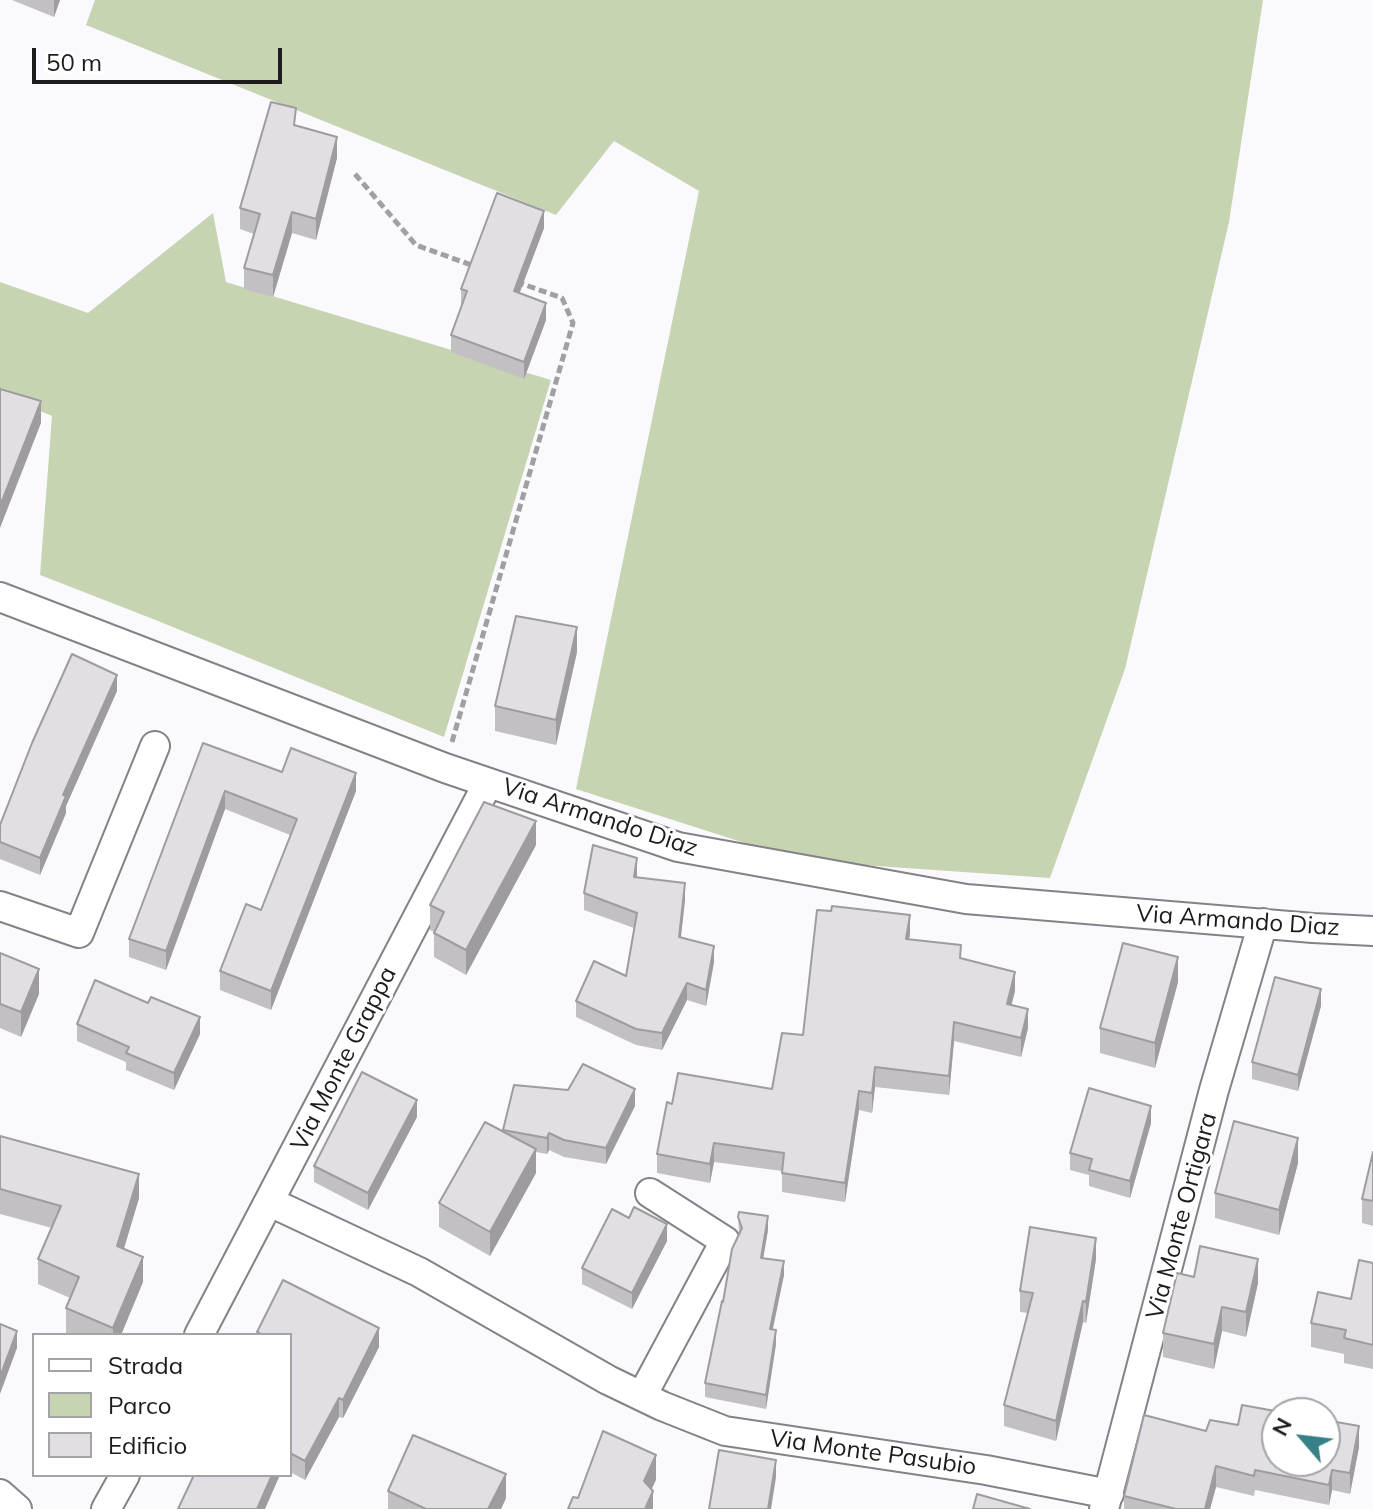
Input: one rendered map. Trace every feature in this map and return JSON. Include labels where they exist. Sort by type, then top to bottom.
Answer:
[{"type":"street","name":"Via Armando Diaz","points":[[0,597],[445,768],[678,847],[966,899],[1373,931]]},
{"type":"street","points":[[0,906],[79,933],[155,746]]},
{"type":"street","name":"Via Monte Grappa","points":[[200,1333],[488,783]]},
{"type":"street","name":"Via Monte Ortigara","points":[[1107,1502],[1214,1090],[1263,923]]},
{"type":"street","points":[[642,1396],[725,1241],[650,1193]]},
{"type":"street","name":"Via Monte Pasubio","points":[[270,1202],[419,1272],[608,1380],[725,1431],[986,1470],[1107,1502]]},
{"type":"street","points":[[106,1509],[124,1477]]},
{"type":"street","points":[[0,1494],[17,1509]]},
{"type":"path","points":[[355,174],[416,245],[474,266]]},
{"type":"path","points":[[445,768],[573,323],[562,298],[503,277]]},
{"type":"green space","points":[[95,0],[1263,0],[1229,222],[1125,669],[1050,878],[862,865],[751,845],[576,789],[699,191],[614,141],[556,215],[86,25]]},
{"type":"green space","points":[[213,213],[226,282],[551,380],[444,737],[40,575],[52,416],[0,394],[0,282],[88,313]]},
{"type":"building","points":[[271,102],[296,108],[294,125],[337,137],[316,219],[292,212],[273,275],[244,268],[260,214],[240,208]]},
{"type":"building","points":[[497,193],[544,211],[514,291],[546,303],[524,362],[451,335],[467,291],[461,289]]},
{"type":"building","points":[[0,389],[41,401],[0,506]]},
{"type":"building","points":[[516,616],[577,627],[556,720],[495,706]]},
{"type":"building","points":[[72,654],[117,675],[63,795],[66,796],[40,858],[0,842],[0,825]]},
{"type":"building","points":[[203,743],[282,772],[291,748],[356,773],[271,991],[220,971],[246,904],[261,910],[297,819],[225,791],[166,951],[129,939]]},
{"type":"building","points":[[484,802],[536,821],[466,950],[434,933],[444,912],[430,905]]},
{"type":"building","points":[[593,845],[637,858],[634,877],[685,883],[679,937],[714,946],[706,990],[687,983],[662,1033],[636,1029],[576,1001],[594,961],[626,976],[637,913],[584,893]]},
{"type":"building","points":[[832,906],[910,915],[906,939],[961,945],[960,958],[1015,972],[1007,1004],[1028,1009],[1021,1038],[954,1022],[949,1076],[875,1067],[872,1093],[859,1091],[845,1183],[782,1173],[784,1153],[714,1143],[710,1164],[657,1154],[667,1102],[672,1104],[678,1073],[772,1089],[782,1033],[803,1035],[817,910],[831,911]]},
{"type":"building","points":[[1123,943],[1178,957],[1155,1043],[1100,1028]]},
{"type":"building","points":[[0,953],[39,969],[21,1012],[0,1004]]},
{"type":"building","points":[[1275,977],[1321,989],[1298,1075],[1252,1062]]},
{"type":"building","points":[[95,980],[148,1003],[151,997],[200,1017],[174,1073],[126,1053],[129,1047],[77,1024]]},
{"type":"building","points":[[583,1064],[635,1089],[606,1148],[564,1140],[549,1133],[547,1138],[503,1130],[514,1085],[568,1090]]},
{"type":"building","points":[[362,1072],[417,1100],[368,1193],[314,1166]]},
{"type":"building","points":[[1089,1088],[1151,1106],[1130,1181],[1089,1170],[1092,1159],[1070,1153]]},
{"type":"building","points":[[1234,1121],[1298,1138],[1279,1210],[1215,1193]]},
{"type":"building","points":[[485,1122],[536,1149],[490,1232],[439,1203]]},
{"type":"building","points":[[0,1136],[139,1174],[117,1246],[143,1257],[113,1328],[66,1308],[79,1277],[38,1259],[61,1206],[0,1189]]},
{"type":"building","points":[[1373,1152],[1373,1201],[1362,1199]]},
{"type":"building","points":[[634,1207],[667,1224],[632,1293],[582,1268],[612,1209],[629,1218]]},
{"type":"building","points":[[739,1212],[768,1216],[761,1258],[784,1261],[770,1329],[776,1330],[766,1395],[705,1383],[732,1249],[742,1228]]},
{"type":"building","points":[[1030,1227],[1096,1238],[1086,1302],[1083,1301],[1056,1421],[1004,1405],[1033,1293],[1020,1291]]},
{"type":"building","points":[[1200,1246],[1258,1259],[1246,1312],[1222,1307],[1214,1344],[1163,1333],[1177,1273],[1194,1277]]},
{"type":"building","points":[[1359,1260],[1373,1263],[1373,1345],[1344,1338],[1346,1330],[1311,1323],[1318,1292],[1351,1299]]},
{"type":"building","points":[[283,1280],[379,1328],[343,1400],[339,1398],[305,1461],[292,1454],[292,1333],[257,1332]]},
{"type":"building","points":[[0,1324],[17,1331],[0,1377]]},
{"type":"building","points":[[1242,1405],[1261,1408],[1261,1471],[1255,1470],[1254,1476],[1216,1466],[1205,1509],[1176,1509],[1124,1496],[1144,1415],[1206,1431],[1210,1420],[1238,1425]]},
{"type":"building","points":[[1341,1423],[1359,1426],[1350,1473],[1341,1472]]},
{"type":"building","points":[[603,1431],[656,1455],[644,1481],[653,1491],[645,1509],[568,1509],[573,1497],[578,1498]]},
{"type":"building","points":[[413,1435],[506,1474],[488,1509],[426,1509],[388,1491]]},
{"type":"building","points":[[719,1450],[776,1460],[768,1509],[709,1509]]},
{"type":"building","points":[[193,1477],[271,1477],[257,1509],[178,1509]]},
{"type":"building","points":[[1290,1477],[1331,1477],[1329,1485]]},
{"type":"building","points":[[977,1494],[1030,1509],[973,1509]]}]
